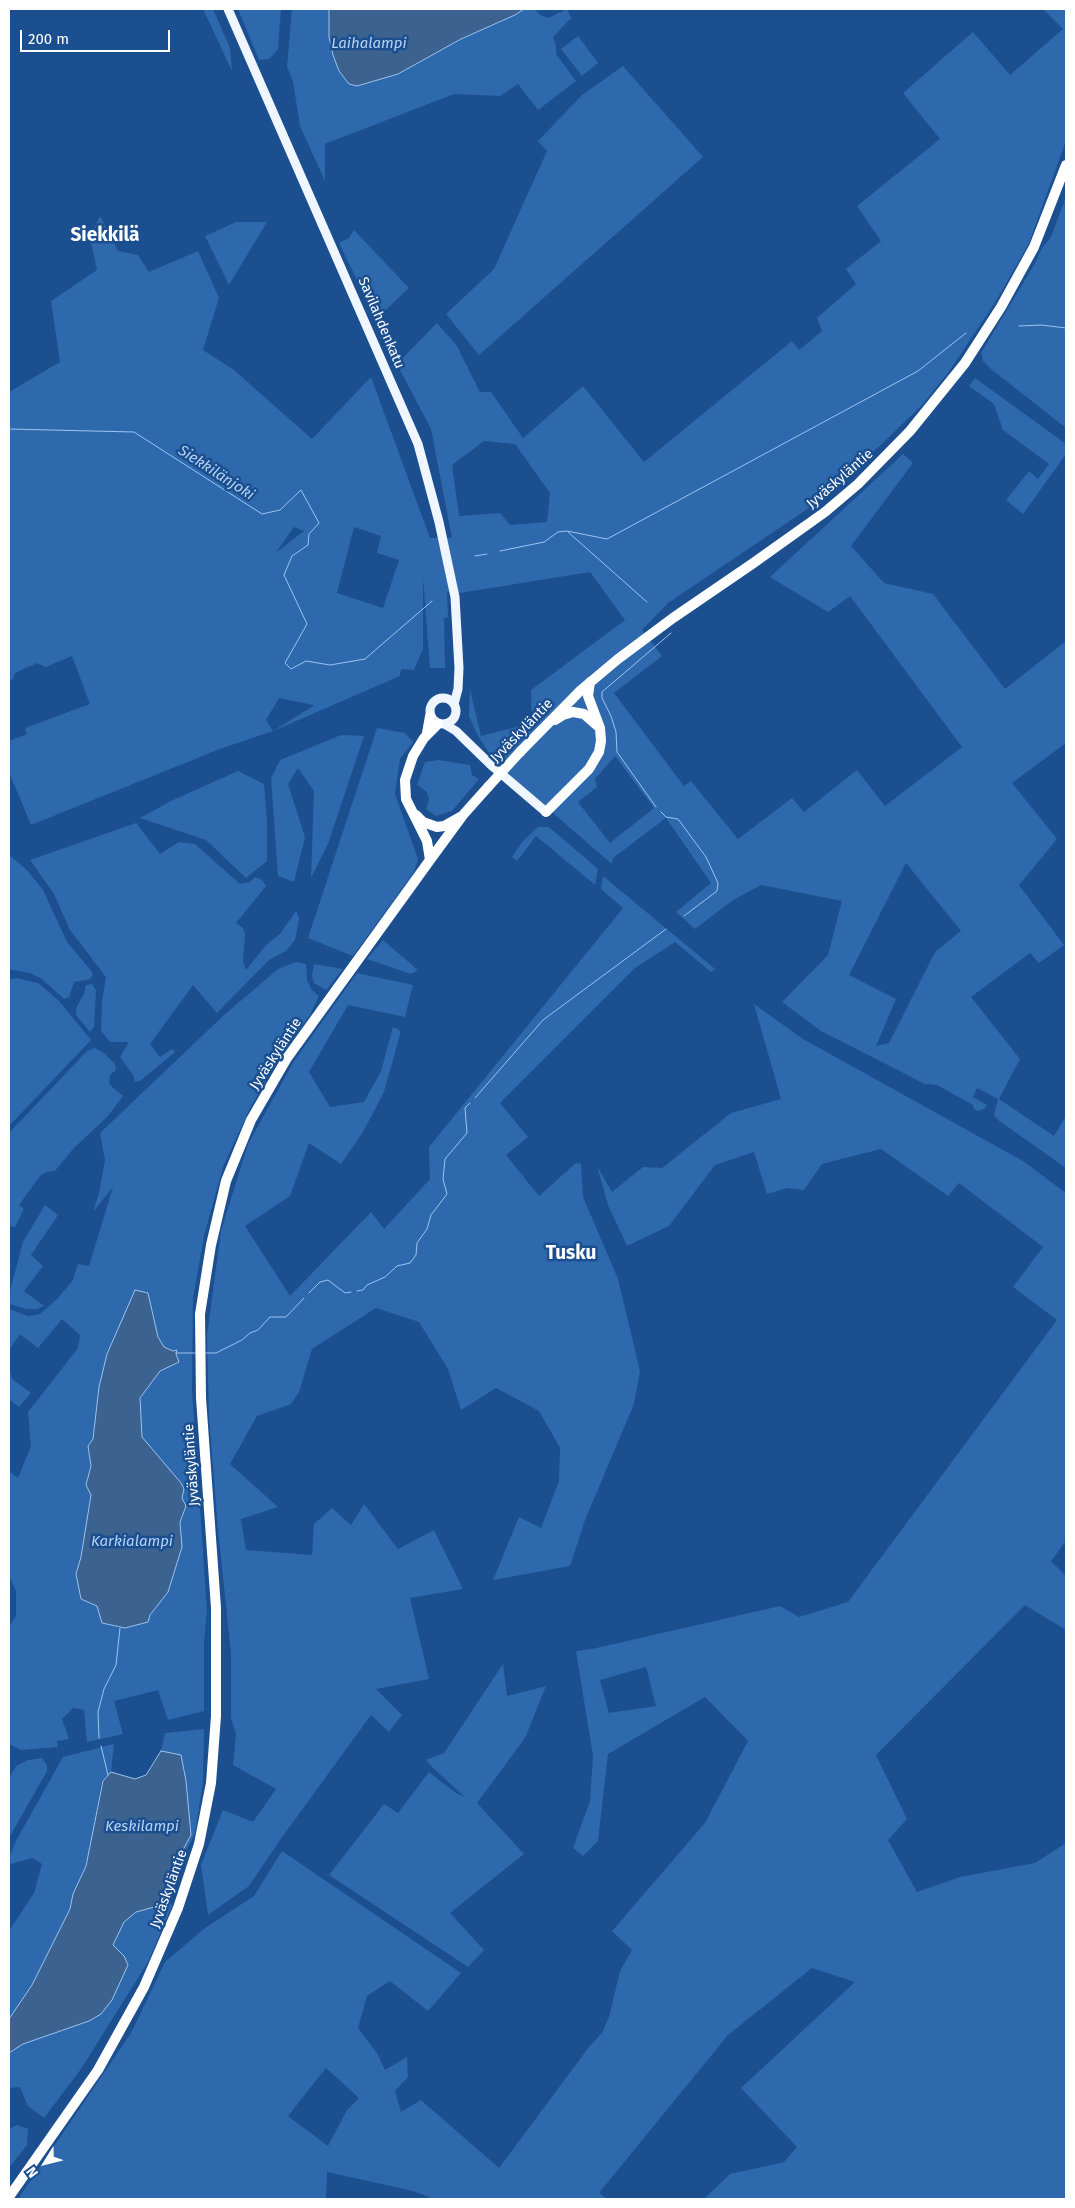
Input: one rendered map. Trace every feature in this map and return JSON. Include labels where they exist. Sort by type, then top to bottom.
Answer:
[{"type":"highway","name":"Jyväskyläntie","points":[[9,2197],[98,2070],[144,1987],[178,1908],[199,1844],[211,1783],[216,1716],[216,1608],[200,1357],[200,1314],[210,1245],[226,1181],[251,1120],[288,1058],[430,860],[463,815],[520,752],[590,682],[673,618],[825,512],[858,484],[910,431],[965,363],[1001,308],[1034,247],[1066,165]]},
{"type":"highway","points":[[546,812],[596,760],[601,741],[600,728],[588,696],[590,682]]},
{"type":"highway","points":[[544,727],[563,714],[573,712],[584,714],[600,728]]},
{"type":"highway","points":[[430,716],[424,738],[413,756],[405,780],[406,799],[427,841],[430,860]]},
{"type":"highway","points":[[424,738],[442,724]]},
{"type":"highway","points":[[413,813],[423,822],[437,827],[444,826],[463,815]]},
{"type":"main road","name":"Savilahdenkatu","points":[[228,9],[418,444],[441,530],[454,597],[458,689],[455,708],[458,725],[474,748]]},
{"type":"main road","name":"Savilahdenkatu","points":[[442,698],[452,689],[457,663]]},
{"type":"main road","points":[[442,724],[453,720],[455,708],[449,699],[442,698],[432,703],[430,716],[442,724],[452,728],[546,812]]},
{"type":"shaded area","points":[[203,9],[213,9],[230,48],[232,71]]},
{"type":"shaded area","points":[[238,9],[281,9],[278,49],[269,59],[259,60]]},
{"type":"shaded area","points":[[292,9],[329,9],[329,37],[357,86],[398,74],[461,39],[515,15],[524,9],[535,9],[540,15],[548,18],[567,9],[571,18],[553,37],[556,54],[576,81],[538,110],[518,84],[500,96],[454,94],[325,144],[325,181],[300,126],[293,81],[287,67]]},
{"type":"shaded area","points":[[1043,9],[1066,9],[1066,141],[1029,243],[996,301],[948,373],[922,405],[818,502],[668,603],[642,630],[662,656],[614,693],[684,786],[691,781],[738,839],[792,798],[804,812],[857,770],[885,806],[962,747],[850,596],[828,612],[770,577],[903,454],[913,463],[851,546],[884,583],[933,594],[1005,689],[1066,641],[1066,743],[1012,783],[1057,839],[1019,885],[1064,945],[1039,963],[1030,953],[971,997],[1020,1059],[999,1099],[1054,1136],[1066,1116],[1066,1168],[998,1120],[994,1115],[998,1099],[977,1088],[973,1097],[987,1105],[984,1109],[978,1111],[974,1109],[973,1105],[937,1085],[925,1084],[821,1031],[782,1002],[828,955],[842,901],[761,885],[733,900],[695,929],[676,912],[711,883],[666,818],[613,858],[612,864],[518,783],[495,758],[493,759],[478,736],[469,716],[470,690],[481,736],[532,723],[531,690],[625,620],[590,572],[460,593],[447,592],[448,617],[444,618],[445,668],[430,668],[423,578],[423,649],[414,670],[401,669],[400,676],[273,731],[220,749],[31,825],[9,772],[9,741],[27,734],[25,728],[90,704],[72,656],[46,667],[37,663],[15,673],[13,679],[9,680],[9,392],[60,362],[51,301],[97,270],[90,238],[100,216],[118,251],[138,255],[149,272],[198,251],[219,298],[203,350],[234,370],[312,439],[371,377],[430,538],[452,538],[431,429],[397,364],[437,323],[457,346],[480,392],[491,392],[523,438],[583,386],[644,462],[792,341],[799,350],[822,331],[817,318],[856,284],[846,269],[881,241],[857,206],[940,139],[903,93],[973,32],[1010,75],[1063,29]],"holes":[[[484,441],[515,444],[550,493],[547,522],[510,525],[500,513],[459,516],[452,465]],[[294,527],[304,531],[277,552]],[[354,527],[381,536],[377,553],[399,560],[383,608],[337,593]],[[279,698],[313,705],[273,731],[266,720]],[[615,756],[654,808],[610,843],[578,802],[597,787],[595,779]],[[906,863],[961,931],[935,952],[889,1043],[876,1046],[896,999],[849,975]]]},
{"type":"shaded area","points":[[578,36],[598,63],[582,76],[561,49]]},
{"type":"shaded area","points":[[623,66],[703,157],[479,355],[446,314],[494,269],[547,151],[538,141],[582,95]]},
{"type":"shaded area","points":[[1066,197],[1066,428],[991,369],[983,361],[981,353],[1034,265],[1042,248],[1051,237]]},
{"type":"shaded area","points":[[236,222],[267,222],[229,285],[205,236]]},
{"type":"shaded area","points":[[354,230],[409,288],[376,319],[339,243],[349,238]]},
{"type":"shaded area","points":[[975,378],[1066,444],[1066,454],[1023,514],[1006,500],[1029,471],[1038,479],[1049,464],[1003,430],[994,404],[969,386]]},
{"type":"shaded area","points":[[377,728],[405,733],[413,742],[400,759],[395,794],[418,859],[414,872],[353,956],[308,938]]},
{"type":"shaded area","points":[[341,735],[364,736],[328,844],[311,878],[314,791],[298,768],[288,784],[305,837],[294,882],[278,876],[271,778],[280,760]]},
{"type":"shaded area","points":[[439,760],[470,765],[472,775],[479,779],[452,811],[436,816],[426,809],[429,799],[427,792],[417,785],[425,762]]},
{"type":"shaded area","points":[[238,771],[264,784],[267,819],[267,861],[246,878],[206,840],[140,818],[171,801]]},
{"type":"shaded area","points":[[136,823],[160,854],[179,842],[195,844],[240,884],[250,882],[255,877],[262,880],[266,886],[236,923],[243,928],[245,934],[243,961],[246,970],[267,944],[280,934],[296,911],[299,918],[295,940],[286,951],[269,960],[217,1013],[193,985],[150,1044],[160,1057],[172,1049],[175,1052],[140,1081],[135,1082],[133,1075],[120,1057],[129,1042],[110,1042],[101,1031],[102,1001],[106,977],[70,930],[54,894],[30,860]]},
{"type":"shaded area","points":[[538,827],[549,827],[598,869],[595,885],[536,836],[517,861],[512,857],[523,841]]},
{"type":"shaded area","points":[[9,855],[27,870],[43,890],[67,942],[93,973],[91,979],[74,982],[69,997],[64,999],[42,979],[30,973],[9,969]]},
{"type":"shaded area","points":[[603,876],[715,969],[711,972],[675,942],[635,968],[500,1103],[528,1137],[506,1155],[539,1196],[576,1163],[581,1164],[583,1197],[618,1279],[640,1371],[634,1404],[585,1520],[570,1566],[493,1580],[519,1517],[541,1528],[559,1481],[560,1448],[539,1411],[496,1388],[461,1410],[448,1369],[419,1322],[376,1308],[312,1349],[299,1392],[291,1404],[257,1416],[230,1464],[278,1507],[241,1519],[246,1550],[312,1555],[314,1524],[332,1508],[351,1525],[364,1504],[398,1549],[434,1530],[463,1589],[410,1598],[429,1679],[376,1689],[402,1715],[389,1732],[371,1715],[249,1886],[208,1915],[201,1865],[223,1810],[253,1822],[276,1789],[233,1765],[236,1734],[231,1718],[231,1653],[218,1530],[209,1417],[207,1335],[221,1231],[248,1144],[294,1061],[357,973],[413,985],[405,1017],[348,1005],[309,1072],[330,1107],[364,1102],[381,1071],[393,1027],[401,1031],[384,1092],[363,1132],[341,1164],[309,1143],[290,1196],[245,1226],[290,1296],[371,1212],[384,1229],[430,1179],[429,1147],[623,908],[601,889]]},
{"type":"shaded area","points":[[383,940],[418,970],[411,974],[367,959]]},
{"type":"shaded area","points":[[296,962],[306,964],[307,980],[312,990],[319,996],[310,1015],[279,1059],[250,1108],[223,1167],[204,1236],[193,1299],[192,1390],[207,1611],[204,1641],[204,1711],[168,1720],[158,1690],[114,1701],[123,1734],[87,1742],[84,1710],[73,1708],[62,1719],[69,1739],[57,1741],[58,1747],[21,1750],[9,1744],[9,1627],[16,1616],[16,1591],[9,1576],[9,1471],[18,1478],[31,1446],[28,1412],[78,1348],[80,1335],[62,1319],[38,1348],[20,1334],[9,1350],[9,1309],[28,1316],[40,1314],[58,1298],[73,1280],[78,1264],[89,1266],[113,1187],[93,1212],[99,1193],[105,1160],[100,1133],[224,1015],[278,969]],"holes":[[[148,1293],[158,1337],[164,1347],[173,1351],[140,1398],[142,1437],[184,1489],[181,1498],[186,1507],[180,1522],[182,1547],[168,1592],[150,1615],[125,1628],[120,1628],[102,1623],[97,1606],[81,1599],[76,1574],[81,1557],[91,1495],[86,1485],[91,1466],[88,1446],[93,1439],[99,1387],[107,1354]]]},
{"type":"shaded area","points":[[314,964],[343,969],[326,990],[314,983],[312,975]]},
{"type":"shaded area","points":[[17,978],[38,983],[59,1001],[91,1040],[9,1126],[9,979]]},
{"type":"shaded area","points":[[92,984],[96,990],[94,1027],[90,1032],[76,1015],[77,1006],[84,994],[86,985]]},
{"type":"shaded area","points":[[754,1004],[803,1039],[1023,1161],[1066,1193],[1066,1541],[1051,1561],[1066,1576],[1066,1630],[1025,1605],[876,1755],[907,1819],[888,1840],[917,1892],[960,1877],[1035,1863],[1066,1843],[1066,2199],[704,2199],[730,2174],[784,2162],[797,2147],[741,2088],[855,1982],[812,1968],[728,2035],[599,2193],[607,2199],[429,2199],[429,2197],[413,2191],[327,2172],[326,2199],[18,2199],[131,2033],[165,1962],[205,1928],[254,1896],[282,1851],[461,1973],[428,2011],[390,1981],[367,1996],[358,2028],[377,2053],[385,2070],[407,2057],[408,2077],[395,2091],[401,2112],[421,2100],[499,2168],[589,2047],[602,2033],[609,2017],[620,1971],[632,1950],[612,1931],[705,1823],[748,1741],[705,1697],[608,1754],[598,1841],[583,1856],[573,1848],[590,1801],[593,1756],[576,1651],[780,1606],[799,1617],[848,1602],[1057,1320],[1013,1287],[1043,1247],[959,1183],[948,1196],[881,1149],[822,1164],[804,1190],[787,1188],[767,1194],[754,1152],[715,1165],[669,1226],[627,1246],[608,1205],[597,1166],[612,1192],[643,1167],[662,1168],[731,1113],[781,1099]],"holes":[[[646,1667],[656,1706],[609,1713],[600,1680]],[[326,2068],[359,2098],[347,2110],[328,2146],[288,2116]]]},
{"type":"shaded area","points":[[95,1048],[104,1053],[115,1064],[116,1070],[110,1075],[109,1084],[123,1096],[108,1116],[73,1149],[55,1171],[46,1172],[40,1176],[19,1205],[24,1209],[15,1227],[9,1226],[9,1133],[87,1051]]},
{"type":"shaded area","points":[[45,1205],[58,1215],[31,1255],[43,1266],[24,1291],[44,1306],[37,1309],[26,1309],[9,1304],[9,1295],[23,1242]]},
{"type":"shaded area","points":[[9,1366],[12,1379],[31,1393],[19,1407],[9,1399]]},
{"type":"shaded area","points":[[503,1664],[507,1696],[546,1686],[525,1738],[477,1803],[524,1854],[450,1913],[484,1950],[468,1967],[329,1875],[384,1804],[398,1813],[429,1772],[456,1793],[465,1797],[426,1760],[444,1753]]},
{"type":"shaded area","points":[[204,1729],[203,1782],[195,1834],[182,1858],[170,1897],[172,1906],[148,1962],[81,2069],[44,2118],[28,2106],[20,2087],[9,2088],[9,2053],[23,2044],[89,2021],[101,2014],[117,1950],[113,1945],[124,1921],[136,1912],[165,1904],[166,1881],[191,1835],[186,1781],[181,1755],[161,1751],[165,1733]]},
{"type":"shaded area","points":[[114,1744],[111,1772],[102,1781],[86,1866],[73,1894],[70,1909],[32,1985],[9,2019],[9,1931],[34,1893],[42,1864],[32,1858],[11,1864],[9,1858],[17,1839],[63,1757]]},
{"type":"shaded area","points":[[42,1758],[47,1765],[47,1771],[9,1838],[9,1778],[16,1766],[28,1760]]},
{"type":"shaded area","points":[[17,2125],[28,2129],[27,2145],[9,2168],[9,2129]]},
{"type":"water","name":"Laihalampi","points":[[329,9],[524,9],[515,15],[461,39],[398,74],[357,86],[349,84],[339,71],[333,55],[329,37]]},
{"type":"water","name":"Karkialampi","points":[[135,1290],[148,1293],[158,1337],[164,1347],[173,1351],[177,1350],[176,1354],[179,1362],[160,1371],[140,1398],[142,1437],[181,1483],[184,1489],[182,1498],[186,1506],[180,1522],[182,1547],[168,1592],[150,1615],[148,1622],[125,1628],[102,1623],[97,1606],[81,1599],[76,1574],[81,1557],[91,1495],[86,1485],[91,1466],[88,1446],[93,1439],[99,1387],[107,1354]]},
{"type":"water","name":"Keskilampi","points":[[161,1751],[181,1755],[186,1781],[191,1835],[166,1881],[165,1904],[136,1912],[124,1922],[113,1945],[124,1956],[128,1965],[112,2000],[101,2014],[89,2021],[23,2044],[9,2053],[9,2019],[32,1985],[70,1909],[73,1894],[86,1866],[103,1781],[111,1772],[135,1779],[146,1775]]},
{"type":"waterway","points":[[1019,326],[1041,325],[1066,328]]},
{"type":"waterway","points":[[500,551],[544,542],[558,532],[567,531],[607,539],[918,371],[966,333]]},
{"type":"waterway","name":"Siekkilänjoki","points":[[9,429],[134,432],[262,514],[280,510],[301,490],[319,523],[309,534],[308,545],[292,556],[284,575],[307,624],[285,663],[291,669],[306,661],[330,665],[365,659],[432,601]]},
{"type":"waterway","points":[[568,532],[647,602]]},
{"type":"waterway","points":[[475,556],[487,554]]},
{"type":"waterway","points":[[656,807],[617,752],[616,732],[602,698],[602,692],[671,633]]},
{"type":"waterway","points":[[661,812],[666,817],[678,819],[706,857],[718,883],[717,891],[684,916]]},
{"type":"waterway","points":[[475,1098],[543,1020],[666,929]]},
{"type":"waterway","points":[[357,1291],[363,1290],[367,1285],[385,1277],[397,1266],[410,1263],[416,1255],[417,1243],[427,1229],[431,1215],[447,1194],[443,1179],[445,1159],[467,1133],[465,1108],[470,1103]]},
{"type":"waterway","points":[[309,1293],[320,1282],[328,1280],[345,1293],[351,1292]]},
{"type":"waterway","points":[[206,1353],[216,1353],[242,1340],[250,1333],[258,1330],[270,1317],[286,1317],[304,1298]]},
{"type":"waterway","points":[[176,1353],[195,1353]]},
{"type":"waterway","points":[[99,1738],[98,1712],[104,1689],[116,1665],[120,1628]]},
{"type":"waterway","points":[[101,1746],[108,1775]]},
{"type":"district","name":"Siekkilä","points":[[105,236]]},
{"type":"district","name":"Tusku","points":[[571,1254]]}]
